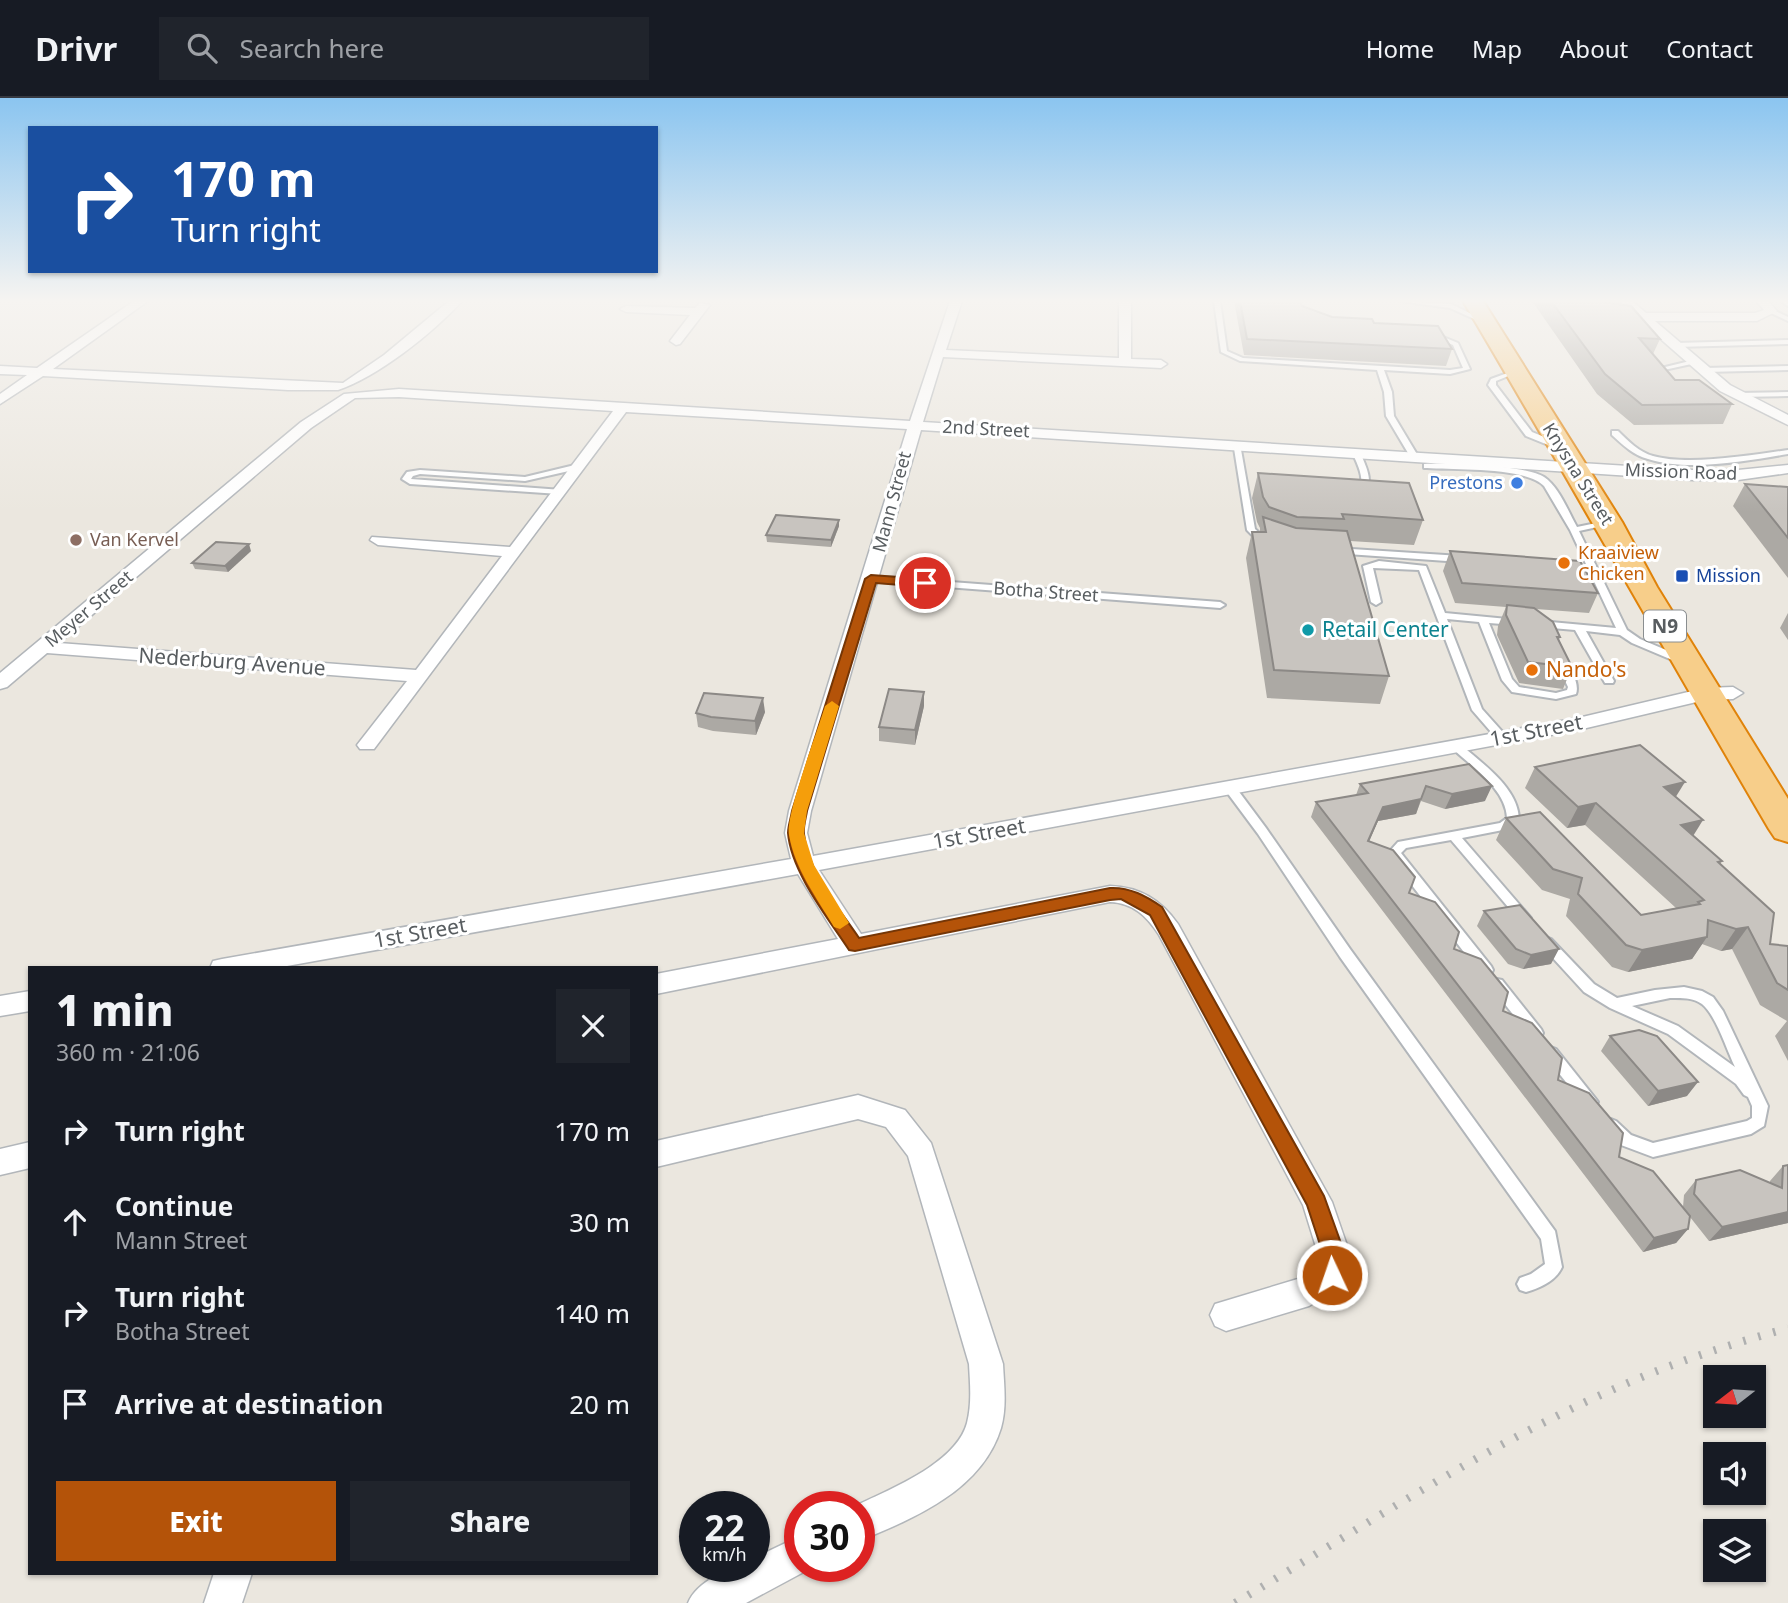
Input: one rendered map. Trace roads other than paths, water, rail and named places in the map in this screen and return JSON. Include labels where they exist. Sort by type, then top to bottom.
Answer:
[{"type":"highway","name":"Knysna Street","points":[[1523,371],[1577,461],[1642,587],[1709,683],[1788,784]]},
{"type":"highway","name":"Knysna Street","points":[[1515,372],[1527,408],[1577,461],[1662,577],[1698,642],[1709,683],[1788,829]]},
{"type":"street","points":[[0,400],[44,371]]},
{"type":"street","name":"2nd Street","points":[[48,371],[1414,456],[1577,461]]},
{"type":"street","name":"Meyer Street","points":[[0,683],[372,371]]},
{"type":"street","name":"Mann Street","points":[[855,945],[824,900],[806,865],[796,833],[800,811],[871,579],[913,425],[932,371]]},
{"type":"street","points":[[1706,371],[1737,395],[1788,421]]},
{"type":"street","points":[[367,745],[622,408]]},
{"type":"street","name":"Mission Road","points":[[1577,461],[1716,475],[1788,469]]},
{"type":"street","points":[[378,540],[514,552]]},
{"type":"street","name":"Nederburg Avenue","points":[[43,648],[421,676]]},
{"type":"street","name":"1st Street","points":[[233,966],[1578,724],[1709,683]]},
{"type":"street","points":[[658,984],[1110,894],[1122,894],[1142,901],[1156,911],[1317,1202],[1336,1260],[1332,1275],[1309,1291],[1226,1315]]},
{"type":"street","points":[[0,1006],[28,1001]]},
{"type":"street","points":[[658,1154],[858,1107],[895,1118],[921,1153],[986,1364],[990,1392],[988,1422],[975,1448],[952,1474],[875,1515]]},
{"type":"street","points":[[0,1162],[28,1155]]},
{"type":"street","points":[[707,1603],[784,1562]]},
{"type":"street","points":[[223,1603],[232,1575]]},
{"type":"lane","points":[[1381,371],[1388,392],[1390,416],[1414,456]]},
{"type":"lane","points":[[1661,371],[1669,385]]},
{"type":"lane","points":[[1515,372],[1491,382],[1507,407],[1529,434],[1577,461]]},
{"type":"lane","points":[[1737,395],[1788,394]]},
{"type":"lane","points":[[1507,407],[1527,408]]},
{"type":"lane","points":[[1615,433],[1628,446],[1659,460],[1788,452]]},
{"type":"lane","points":[[1236,444],[1251,530],[1256,538],[1273,545]]},
{"type":"lane","points":[[1351,495],[1360,495],[1366,489],[1366,478],[1356,452]]},
{"type":"lane","points":[[559,492],[410,482],[406,479],[410,474],[420,472],[528,478],[579,466]]},
{"type":"lane","points":[[1427,467],[1517,472],[1537,476],[1545,483],[1574,530],[1623,632]]},
{"type":"lane","points":[[1244,490],[1257,490]]},
{"type":"lane","points":[[1574,530],[1608,522]]},
{"type":"lane","points":[[1329,551],[1462,559]]},
{"type":"lane","points":[[1376,602],[1368,566],[1379,564],[1424,569],[1477,710],[1502,738]]},
{"type":"lane","name":"Botha Street","points":[[871,579],[1220,605]]},
{"type":"lane","points":[[1440,615],[1623,632],[1709,683]]},
{"type":"lane","points":[[1483,619],[1507,680],[1516,690],[1556,696],[1572,692],[1573,687],[1554,649]]},
{"type":"lane","points":[[1542,624],[1548,637]]},
{"type":"lane","points":[[1579,628],[1609,681]]},
{"type":"lane","points":[[1457,747],[1509,800],[1515,812],[1513,819],[1504,826],[1402,845],[1395,852],[1397,858],[1607,1123],[1626,1140],[1653,1150],[1738,1131],[1759,1121],[1760,1106],[1716,1011],[1708,1002],[1698,996],[1681,992],[1615,1004]]},
{"type":"lane","points":[[1230,788],[1549,1236],[1554,1267],[1536,1281],[1526,1284]]},
{"type":"lane","points":[[1454,836],[1588,988],[1615,1004],[1673,1030],[1741,1080],[1760,1106]]},
{"type":"railway","points":[[1235,1603],[1435,1482],[1589,1400],[1715,1350],[1788,1328]]},
{"type":"place","name":"Prestons","points":[[1517,483]]},
{"type":"place","name":"Van Kervel","points":[[76,540]]},
{"type":"place","name":"Kraaiview Chicken","points":[[1564,563]]},
{"type":"place","name":"Mission","points":[[1682,576]]},
{"type":"place","name":"Retail Center","points":[[1308,630]]},
{"type":"place","name":"Nando's","points":[[1532,670]]}]
